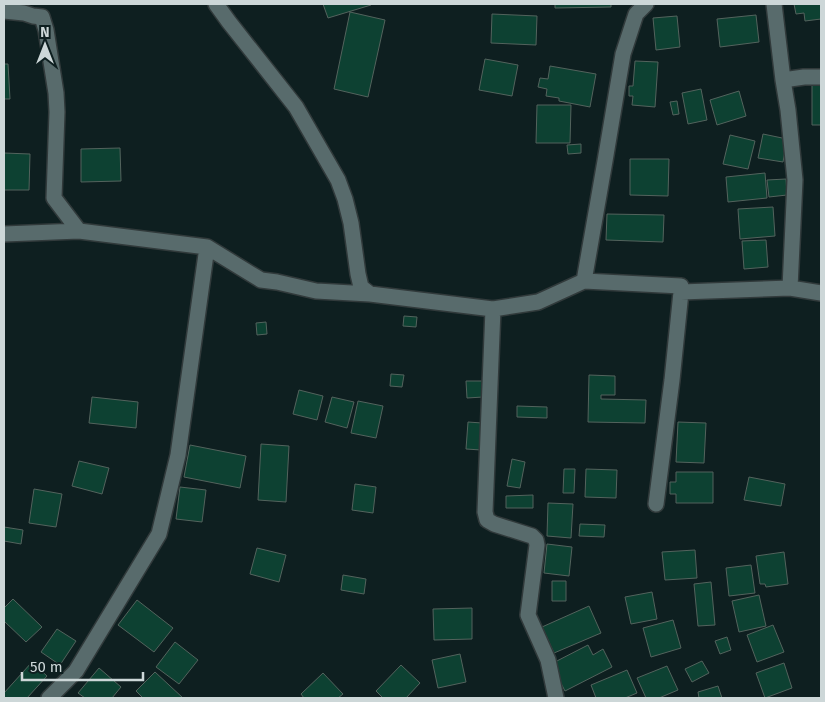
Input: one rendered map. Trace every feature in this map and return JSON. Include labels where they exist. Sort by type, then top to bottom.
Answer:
[{"type":"street","points":[[216,4],[296,107],[338,180],[351,223],[361,287],[370,294]]},
{"type":"street","points":[[584,281],[623,54],[636,14],[646,4]]},
{"type":"street","points":[[774,4],[795,180],[790,288]]},
{"type":"street","points":[[4,11],[42,17],[46,30],[57,102],[54,198],[79,231]]},
{"type":"street","points":[[783,80],[821,76]]},
{"type":"street","points":[[4,234],[79,231],[207,247],[261,280],[316,291],[370,294],[493,309],[538,302],[584,281],[681,286],[670,396],[656,504]]},
{"type":"street","points":[[49,698],[76,671],[159,534],[178,455],[207,247]]},
{"type":"street","points":[[681,292],[790,288],[821,293]]},
{"type":"street","points":[[493,309],[485,512],[487,520],[494,524],[532,536],[536,540],[537,545],[528,615],[548,660],[556,698]]},
{"type":"building","points":[[323,4],[370,4],[371,5],[328,18]]},
{"type":"building","points":[[555,4],[611,4],[611,7],[555,8]]},
{"type":"building","points":[[794,4],[821,4],[821,19],[805,21],[804,13],[796,14]]},
{"type":"building","points":[[350,12],[385,20],[368,97],[334,89]]},
{"type":"building","points":[[492,14],[537,16],[536,45],[491,43]]},
{"type":"building","points":[[756,15],[759,42],[720,47],[717,19]]},
{"type":"building","points":[[677,16],[680,47],[656,50],[653,18]]},
{"type":"building","points":[[485,59],[518,65],[512,96],[479,90]]},
{"type":"building","points":[[635,61],[658,62],[655,107],[632,105],[633,96],[629,96],[629,86],[633,86]]},
{"type":"building","points":[[4,64],[8,64],[10,99],[4,99]]},
{"type":"building","points":[[550,66],[596,74],[590,107],[559,101],[559,98],[546,96],[547,89],[538,87],[540,78],[548,79]]},
{"type":"building","points":[[812,83],[821,83],[821,125],[812,125]]},
{"type":"building","points":[[701,89],[707,120],[688,124],[682,93]]},
{"type":"building","points":[[739,91],[746,116],[717,125],[710,100]]},
{"type":"building","points":[[677,101],[679,114],[673,115],[670,102]]},
{"type":"building","points":[[537,105],[571,105],[570,143],[536,143]]},
{"type":"building","points":[[763,134],[787,139],[783,162],[758,158]]},
{"type":"building","points":[[730,135],[755,141],[748,169],[723,164]]},
{"type":"building","points":[[581,144],[581,153],[568,154],[567,145]]},
{"type":"building","points":[[120,148],[121,181],[81,182],[81,149]]},
{"type":"building","points":[[4,153],[30,154],[29,190],[4,190]]},
{"type":"building","points":[[630,159],[669,159],[668,196],[630,195]]},
{"type":"building","points":[[765,173],[767,198],[728,202],[726,177]]},
{"type":"building","points":[[786,179],[787,195],[769,197],[767,180]]},
{"type":"building","points":[[773,207],[775,236],[740,239],[738,209]]},
{"type":"building","points":[[607,214],[664,215],[663,242],[606,240]]},
{"type":"building","points":[[766,240],[768,267],[744,269],[742,241]]},
{"type":"building","points":[[404,316],[417,317],[416,327],[403,326]]},
{"type":"building","points":[[266,322],[267,334],[257,335],[256,323]]},
{"type":"building","points":[[391,374],[404,375],[402,387],[390,386]]},
{"type":"building","points":[[589,375],[615,376],[615,395],[601,395],[601,399],[646,400],[645,423],[588,422]]},
{"type":"building","points":[[466,381],[483,381],[483,397],[467,398]]},
{"type":"building","points":[[299,390],[323,396],[317,420],[293,414]]},
{"type":"building","points":[[92,397],[138,402],[136,428],[89,423]]},
{"type":"building","points":[[332,397],[354,402],[347,428],[325,422]]},
{"type":"building","points":[[358,401],[383,406],[376,438],[351,433]]},
{"type":"building","points":[[517,406],[547,407],[547,418],[517,417]]},
{"type":"building","points":[[468,422],[482,423],[481,450],[466,449]]},
{"type":"building","points":[[678,422],[706,423],[704,463],[676,462]]},
{"type":"building","points":[[261,444],[289,446],[286,502],[258,500]]},
{"type":"building","points":[[190,445],[246,456],[240,488],[184,477]]},
{"type":"building","points":[[512,459],[525,462],[520,488],[507,486]]},
{"type":"building","points":[[79,461],[109,468],[102,494],[72,486]]},
{"type":"building","points":[[564,469],[575,469],[574,493],[563,493]]},
{"type":"building","points":[[586,469],[617,470],[616,498],[585,497]]},
{"type":"building","points":[[676,472],[713,472],[713,503],[676,503],[676,494],[670,494],[670,482],[676,482]]},
{"type":"building","points":[[749,477],[785,484],[781,506],[744,500]]},
{"type":"building","points":[[355,484],[376,487],[373,513],[352,510]]},
{"type":"building","points":[[180,487],[206,490],[202,522],[176,519]]},
{"type":"building","points":[[34,489],[62,494],[56,527],[29,523]]},
{"type":"building","points":[[533,495],[533,508],[506,508],[506,496]]},
{"type":"building","points":[[548,503],[573,504],[571,538],[547,536]]},
{"type":"building","points":[[580,524],[605,525],[604,537],[579,536]]},
{"type":"building","points":[[4,527],[23,530],[21,544],[4,541]]},
{"type":"building","points":[[547,544],[572,547],[569,576],[544,573]]},
{"type":"building","points":[[257,548],[286,555],[279,582],[250,574]]},
{"type":"building","points":[[695,550],[697,578],[665,580],[662,552]]},
{"type":"building","points":[[784,552],[788,584],[766,587],[765,584],[760,584],[756,556]]},
{"type":"building","points":[[751,565],[755,593],[729,596],[726,568]]},
{"type":"building","points":[[343,575],[366,579],[364,594],[341,590]]},
{"type":"building","points":[[552,581],[566,581],[566,601],[552,601]]},
{"type":"building","points":[[711,582],[715,625],[698,626],[694,584]]},
{"type":"building","points":[[652,592],[657,619],[631,624],[625,597]]},
{"type":"building","points":[[759,595],[766,626],[739,632],[732,601]]},
{"type":"building","points":[[13,599],[42,627],[26,642],[4,621],[4,608]]},
{"type":"building","points":[[137,600],[173,628],[154,652],[118,625]]},
{"type":"building","points":[[589,606],[601,633],[554,653],[542,627]]},
{"type":"building","points":[[472,608],[472,639],[434,640],[433,609]]},
{"type":"building","points":[[673,620],[681,648],[651,657],[643,628]]},
{"type":"building","points":[[773,625],[784,652],[757,662],[747,635]]},
{"type":"building","points":[[57,629],[76,641],[60,665],[41,652]]},
{"type":"building","points":[[727,637],[731,650],[720,654],[715,641]]},
{"type":"building","points":[[175,642],[198,660],[179,684],[156,667]]},
{"type":"building","points":[[588,645],[593,655],[603,649],[612,667],[565,691],[551,664]]},
{"type":"building","points":[[460,654],[466,682],[438,688],[432,660]]},
{"type":"building","points":[[702,661],[709,673],[692,682],[685,669]]},
{"type":"building","points":[[32,662],[47,676],[27,698],[4,698],[4,693]]},
{"type":"building","points":[[784,663],[792,688],[765,698],[756,673]]},
{"type":"building","points":[[401,665],[420,683],[406,698],[383,698],[376,691]]},
{"type":"building","points":[[667,666],[678,690],[659,698],[646,698],[637,678]]},
{"type":"building","points":[[99,668],[121,687],[112,698],[85,698],[78,693]]},
{"type":"building","points":[[627,670],[637,693],[625,698],[596,698],[591,685]]},
{"type":"building","points":[[155,672],[183,698],[143,698],[136,691]]},
{"type":"building","points":[[323,673],[343,694],[338,698],[304,698],[301,694]]},
{"type":"building","points":[[718,686],[722,698],[699,698],[698,692]]}]
